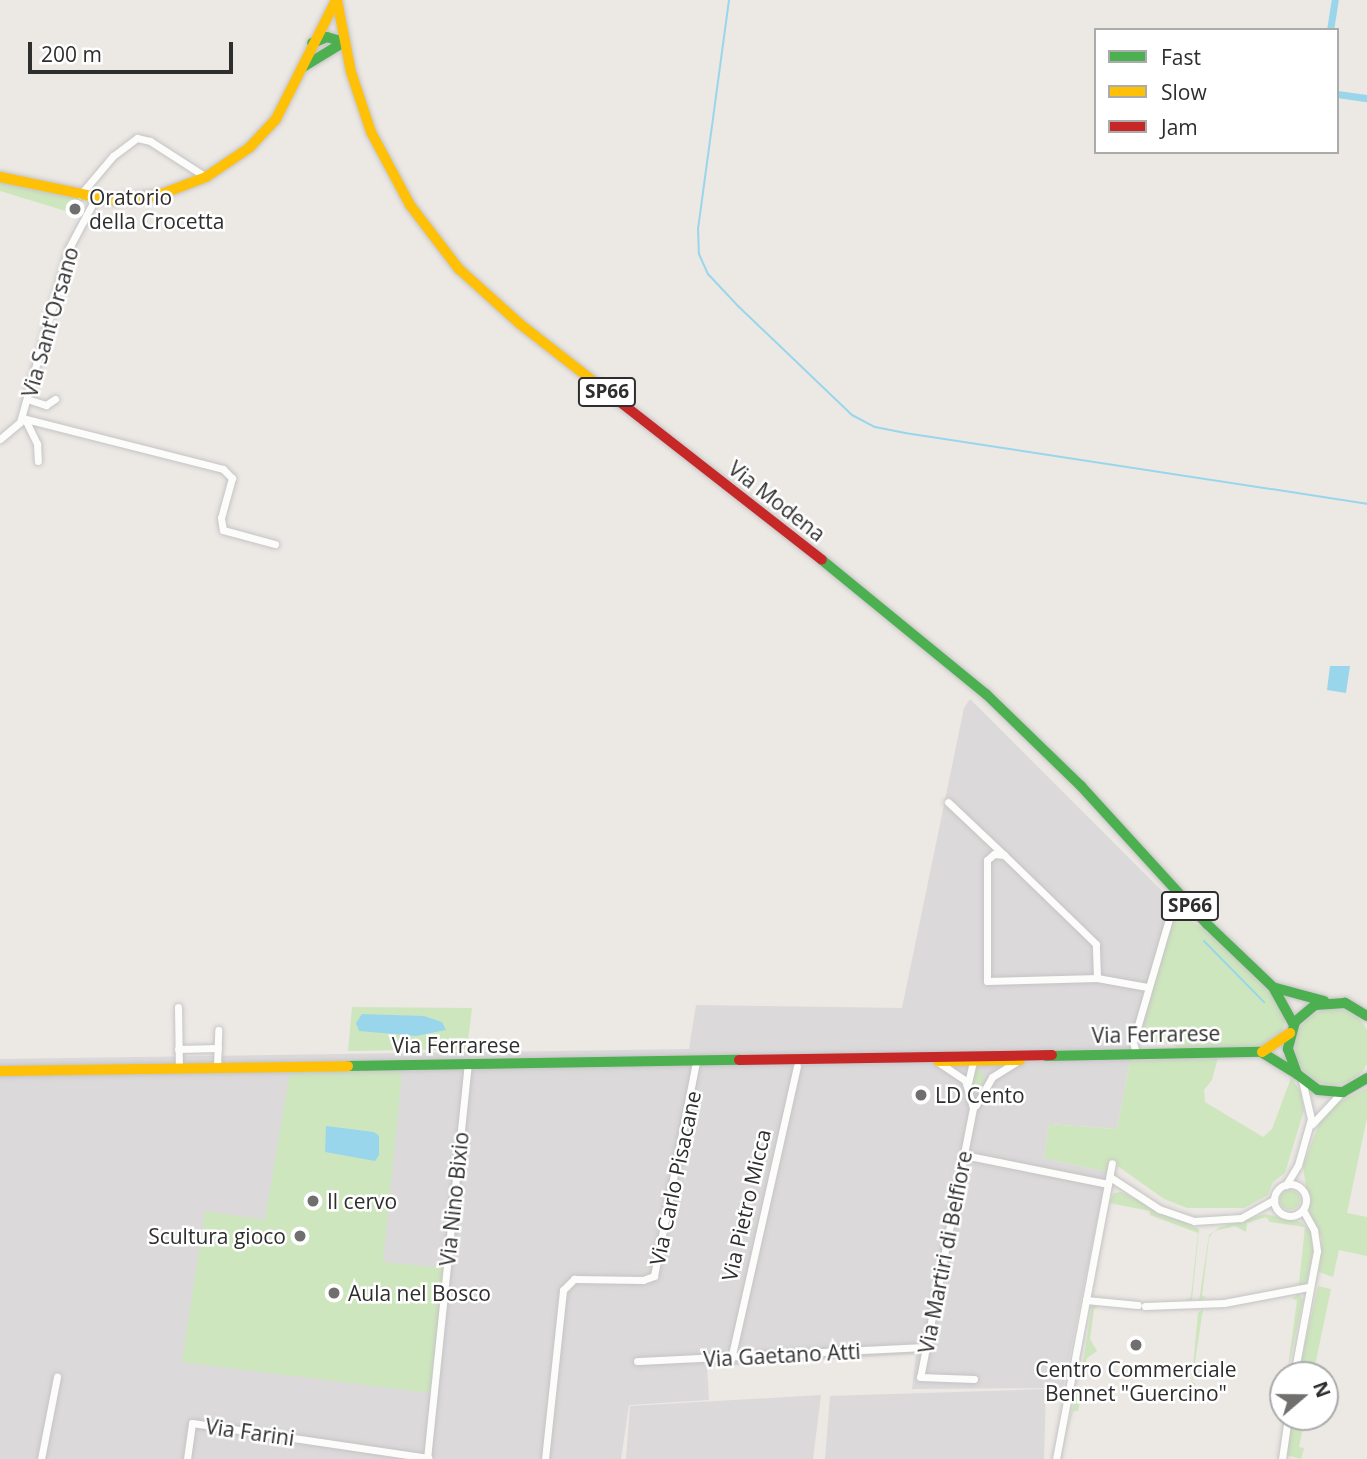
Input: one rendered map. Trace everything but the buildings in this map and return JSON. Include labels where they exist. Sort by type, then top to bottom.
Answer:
[{"type":"main road","name":"Via Modena","points":[[337,0],[351,72],[371,132],[397,184],[467,277],[944,658],[1081,786],[1177,892],[1273,987],[1292,1029],[1288,1054],[1299,1077]]},
{"type":"main road","points":[[0,177],[95,199],[148,197],[206,177],[240,155],[270,126],[337,0]]},
{"type":"main road","points":[[312,43],[327,37],[344,42]]},
{"type":"main road","points":[[301,69],[308,60],[323,55],[344,42]]},
{"type":"main road","points":[[323,55],[336,57],[351,72]]},
{"type":"main road","points":[[1273,987],[1353,1005],[1367,1016]]},
{"type":"main road","points":[[1328,1001],[1310,1008],[1292,1029],[1261,1052],[1318,1090],[1343,1092],[1367,1084]]},
{"type":"main road","name":"Via Ferrarese","points":[[912,1056],[934,1061],[1052,1055],[1261,1052]]},
{"type":"main road","name":"Via Ferrarese","points":[[0,1071],[696,1061],[797,1063],[912,1056],[1019,1060],[1052,1055]]},
{"type":"main road","points":[[1355,1087],[1367,1078]]},
{"type":"street","points":[[80,196],[113,156],[137,138],[150,141],[206,177]]},
{"type":"street","name":"Via Sant'Orsano","points":[[0,439],[14,431],[24,419],[27,399],[69,248],[95,199]]},
{"type":"street","points":[[27,399],[46,405],[55,399]]},
{"type":"street","points":[[24,419],[37,444],[38,461]]},
{"type":"street","points":[[24,419],[223,468],[232,478],[221,518],[223,530],[275,544]]},
{"type":"street","points":[[948,802],[1096,944],[1097,978]]},
{"type":"street","points":[[1004,855],[994,854],[987,860],[985,872],[987,981],[1097,978],[1147,987]]},
{"type":"street","points":[[1136,1053],[1133,1042],[1138,1032],[1147,987],[1177,892]]},
{"type":"street","points":[[178,1007],[179,1068]]},
{"type":"street","points":[[217,1067],[218,1030]]},
{"type":"street","points":[[178,1048],[218,1048]]},
{"type":"street","points":[[978,1059],[988,1081],[1019,1060]]},
{"type":"street","name":"Via Martiri di Belfiore","points":[[972,1115],[969,1086],[978,1059]]},
{"type":"street","name":"Via Carlo Pisacane","points":[[545,1459],[562,1294],[574,1279],[643,1280],[654,1276],[696,1061]]},
{"type":"street","points":[[934,1061],[957,1072],[969,1086]]},
{"type":"street","name":"Via Pietro Micca","points":[[732,1359],[797,1063]]},
{"type":"street","name":"Via Nino Bixio","points":[[427,1458],[468,1064]]},
{"type":"street","points":[[964,1156],[1124,1187],[1159,1209],[1194,1221],[1224,1221],[1256,1212],[1274,1200],[1298,1165],[1310,1128],[1310,1105],[1299,1077]]},
{"type":"street","name":"Via Martiri di Belfiore","points":[[974,1379],[920,1377],[972,1115],[988,1081]]},
{"type":"street","points":[[1310,1128],[1343,1092]]},
{"type":"street","points":[[1056,1459],[1112,1163]]},
{"type":"street","points":[[1295,1216],[1303,1210],[1306,1197],[1298,1165]]},
{"type":"street","points":[[1108,1184],[1124,1187]]},
{"type":"street","points":[[1286,1185],[1302,1189]]},
{"type":"street","points":[[1274,1200],[1281,1214]]},
{"type":"street","points":[[1296,1361],[1317,1251],[1311,1225],[1303,1210]]},
{"type":"street","points":[[1256,1212],[1295,1216],[1311,1225]]},
{"type":"street","points":[[1086,1300],[1141,1305],[1224,1303],[1309,1287]]},
{"type":"street","name":"Via Gaetano Atti","points":[[637,1361],[732,1359],[926,1347]]},
{"type":"street","points":[[41,1459],[57,1377]]},
{"type":"street","name":"Via Farini","points":[[187,1459],[192,1423],[427,1458]]},
{"type":"street","points":[[1282,1459],[1285,1431]]},
{"type":"shaded area","points":[[970,699],[1176,905],[1143,1034],[1130,1061],[1117,1129],[1049,1124],[1044,1158],[1107,1172],[1063,1388],[912,1389],[916,1354],[707,1367],[709,1400],[629,1405],[621,1459],[0,1459],[0,1059],[689,1049],[696,1005],[902,1008],[964,708]]},
{"type":"shaded area","points":[[1046,1389],[1044,1459],[825,1459],[830,1396]]},
{"type":"shaded area","points":[[821,1395],[813,1459],[626,1459],[630,1406]]},
{"type":"green space","points":[[0,180],[84,198],[80,206],[73,203],[69,212],[0,191]]},
{"type":"green space","points":[[1179,913],[1209,933],[1275,997],[1286,1016],[1282,1035],[1268,1045],[1249,1048],[1180,1049],[1172,1044],[1147,1042],[1143,1034],[1154,979],[1172,917]]},
{"type":"green space","points":[[352,1007],[472,1008],[467,1049],[348,1051]]},
{"type":"green space","points":[[1333,1009],[1347,1012],[1364,1026],[1368,1033],[1368,1061],[1360,1074],[1347,1082],[1333,1085],[1319,1082],[1306,1074],[1298,1061],[1295,1047],[1298,1033],[1306,1020],[1319,1012]]},
{"type":"green space","points":[[1218,1057],[1212,1080],[1204,1090],[1205,1102],[1263,1137],[1272,1129],[1291,1078],[1300,1090],[1304,1110],[1285,1173],[1273,1182],[1268,1195],[1244,1208],[1187,1208],[1164,1199],[1112,1162],[1107,1172],[1044,1158],[1049,1124],[1117,1129],[1130,1061]]},
{"type":"green space","points":[[976,1065],[985,1077],[976,1095],[968,1075]]},
{"type":"green space","points":[[382,1069],[402,1073],[383,1262],[444,1268],[431,1393],[182,1362],[205,1211],[265,1220],[290,1072]]},
{"type":"green space","points":[[1367,1088],[1367,1118],[1347,1213],[1367,1217],[1367,1256],[1339,1250],[1333,1277],[1319,1272],[1322,1238],[1310,1215],[1303,1166],[1321,1118],[1337,1103]]},
{"type":"green space","points":[[1290,1190],[1297,1193],[1300,1200],[1297,1207],[1290,1210],[1283,1207],[1280,1200],[1283,1193]]},
{"type":"green space","points":[[1121,1192],[1199,1229],[1192,1300],[1185,1300],[1191,1297],[1198,1233],[1150,1215],[1150,1211],[1109,1203],[1114,1193]]},
{"type":"green space","points":[[1265,1214],[1301,1222],[1310,1230],[1314,1249],[1306,1285],[1294,1284],[1299,1283],[1305,1227],[1270,1222],[1266,1217],[1247,1223],[1246,1232],[1235,1226],[1215,1231],[1220,1227]]},
{"type":"green space","points":[[1213,1232],[1209,1238],[1202,1296],[1206,1297],[1199,1301],[1209,1235]]},
{"type":"green space","points":[[1318,1286],[1331,1289],[1316,1361],[1301,1361]]},
{"type":"green space","points":[[1299,1293],[1303,1300],[1289,1361],[1297,1300],[1292,1299]]},
{"type":"green space","points":[[1092,1305],[1098,1307],[1094,1309],[1090,1339],[1097,1351],[1087,1358],[1081,1376]]},
{"type":"green space","points":[[1203,1309],[1192,1382],[1196,1384],[1191,1387],[1198,1313]]},
{"type":"green space","points":[[1078,1388],[1083,1388],[1078,1411],[1073,1411],[1060,1459]]},
{"type":"green space","points":[[1289,1431],[1302,1431],[1299,1447],[1304,1448],[1301,1459],[1286,1455]]},
{"type":"water","points":[[1330,666],[1350,666],[1346,693],[1327,690]]},
{"type":"water","points":[[362,1014],[424,1016],[442,1022],[446,1030],[416,1036],[359,1031],[356,1023]]},
{"type":"water","points":[[326,1126],[374,1132],[379,1136],[379,1155],[375,1161],[325,1152]]},
{"type":"waterway","points":[[729,0],[698,228],[699,254],[708,274],[738,306],[852,415],[875,427],[905,433],[1367,504]]},
{"type":"waterway","points":[[1330,28],[1335,0]]},
{"type":"waterway","points":[[1339,94],[1367,98]]},
{"type":"waterway","points":[[1204,941],[1264,1002]]},
{"type":"traffic: fast","points":[[303,67],[344,42],[327,37],[312,43]]},
{"type":"traffic: fast","points":[[822,560],[986,694],[1081,786],[1207,924],[1273,987],[1294,1025]]},
{"type":"traffic: fast","points":[[1276,988],[1324,1001]]},
{"type":"traffic: fast","points":[[1367,1016],[1345,1003],[1315,1005],[1295,1022],[1288,1049],[1297,1074],[1318,1090],[1343,1092],[1367,1078]]},
{"type":"traffic: fast","points":[[1046,1056],[1261,1052],[1297,1074]]},
{"type":"traffic: fast","points":[[348,1066],[739,1060]]},
{"type":"traffic: slow","points":[[0,177],[111,200],[159,195],[206,177],[249,148],[276,119],[336,0]]},
{"type":"traffic: slow","points":[[337,0],[351,72],[371,132],[410,205],[459,269],[520,324],[620,402]]},
{"type":"traffic: slow","points":[[1262,1052],[1290,1033]]},
{"type":"traffic: slow","points":[[938,1061],[1020,1060]]},
{"type":"traffic: slow","points":[[0,1071],[348,1066]]},
{"type":"traffic: jam","points":[[620,402],[822,560]]},
{"type":"traffic: jam","points":[[739,1060],[1052,1055]]},
{"type":"place","name":"Oratorio della Crocetta","points":[[75,209]]},
{"type":"place","name":"LD Cento","points":[[921,1095]]},
{"type":"place","name":"Il cervo","points":[[313,1201]]},
{"type":"place","name":"Scultura gioco","points":[[300,1236]]},
{"type":"place","name":"Aula nel Bosco","points":[[334,1293]]},
{"type":"place","name":"Centro Commerciale Bennet \"Guercino\"","points":[[1136,1345]]}]
